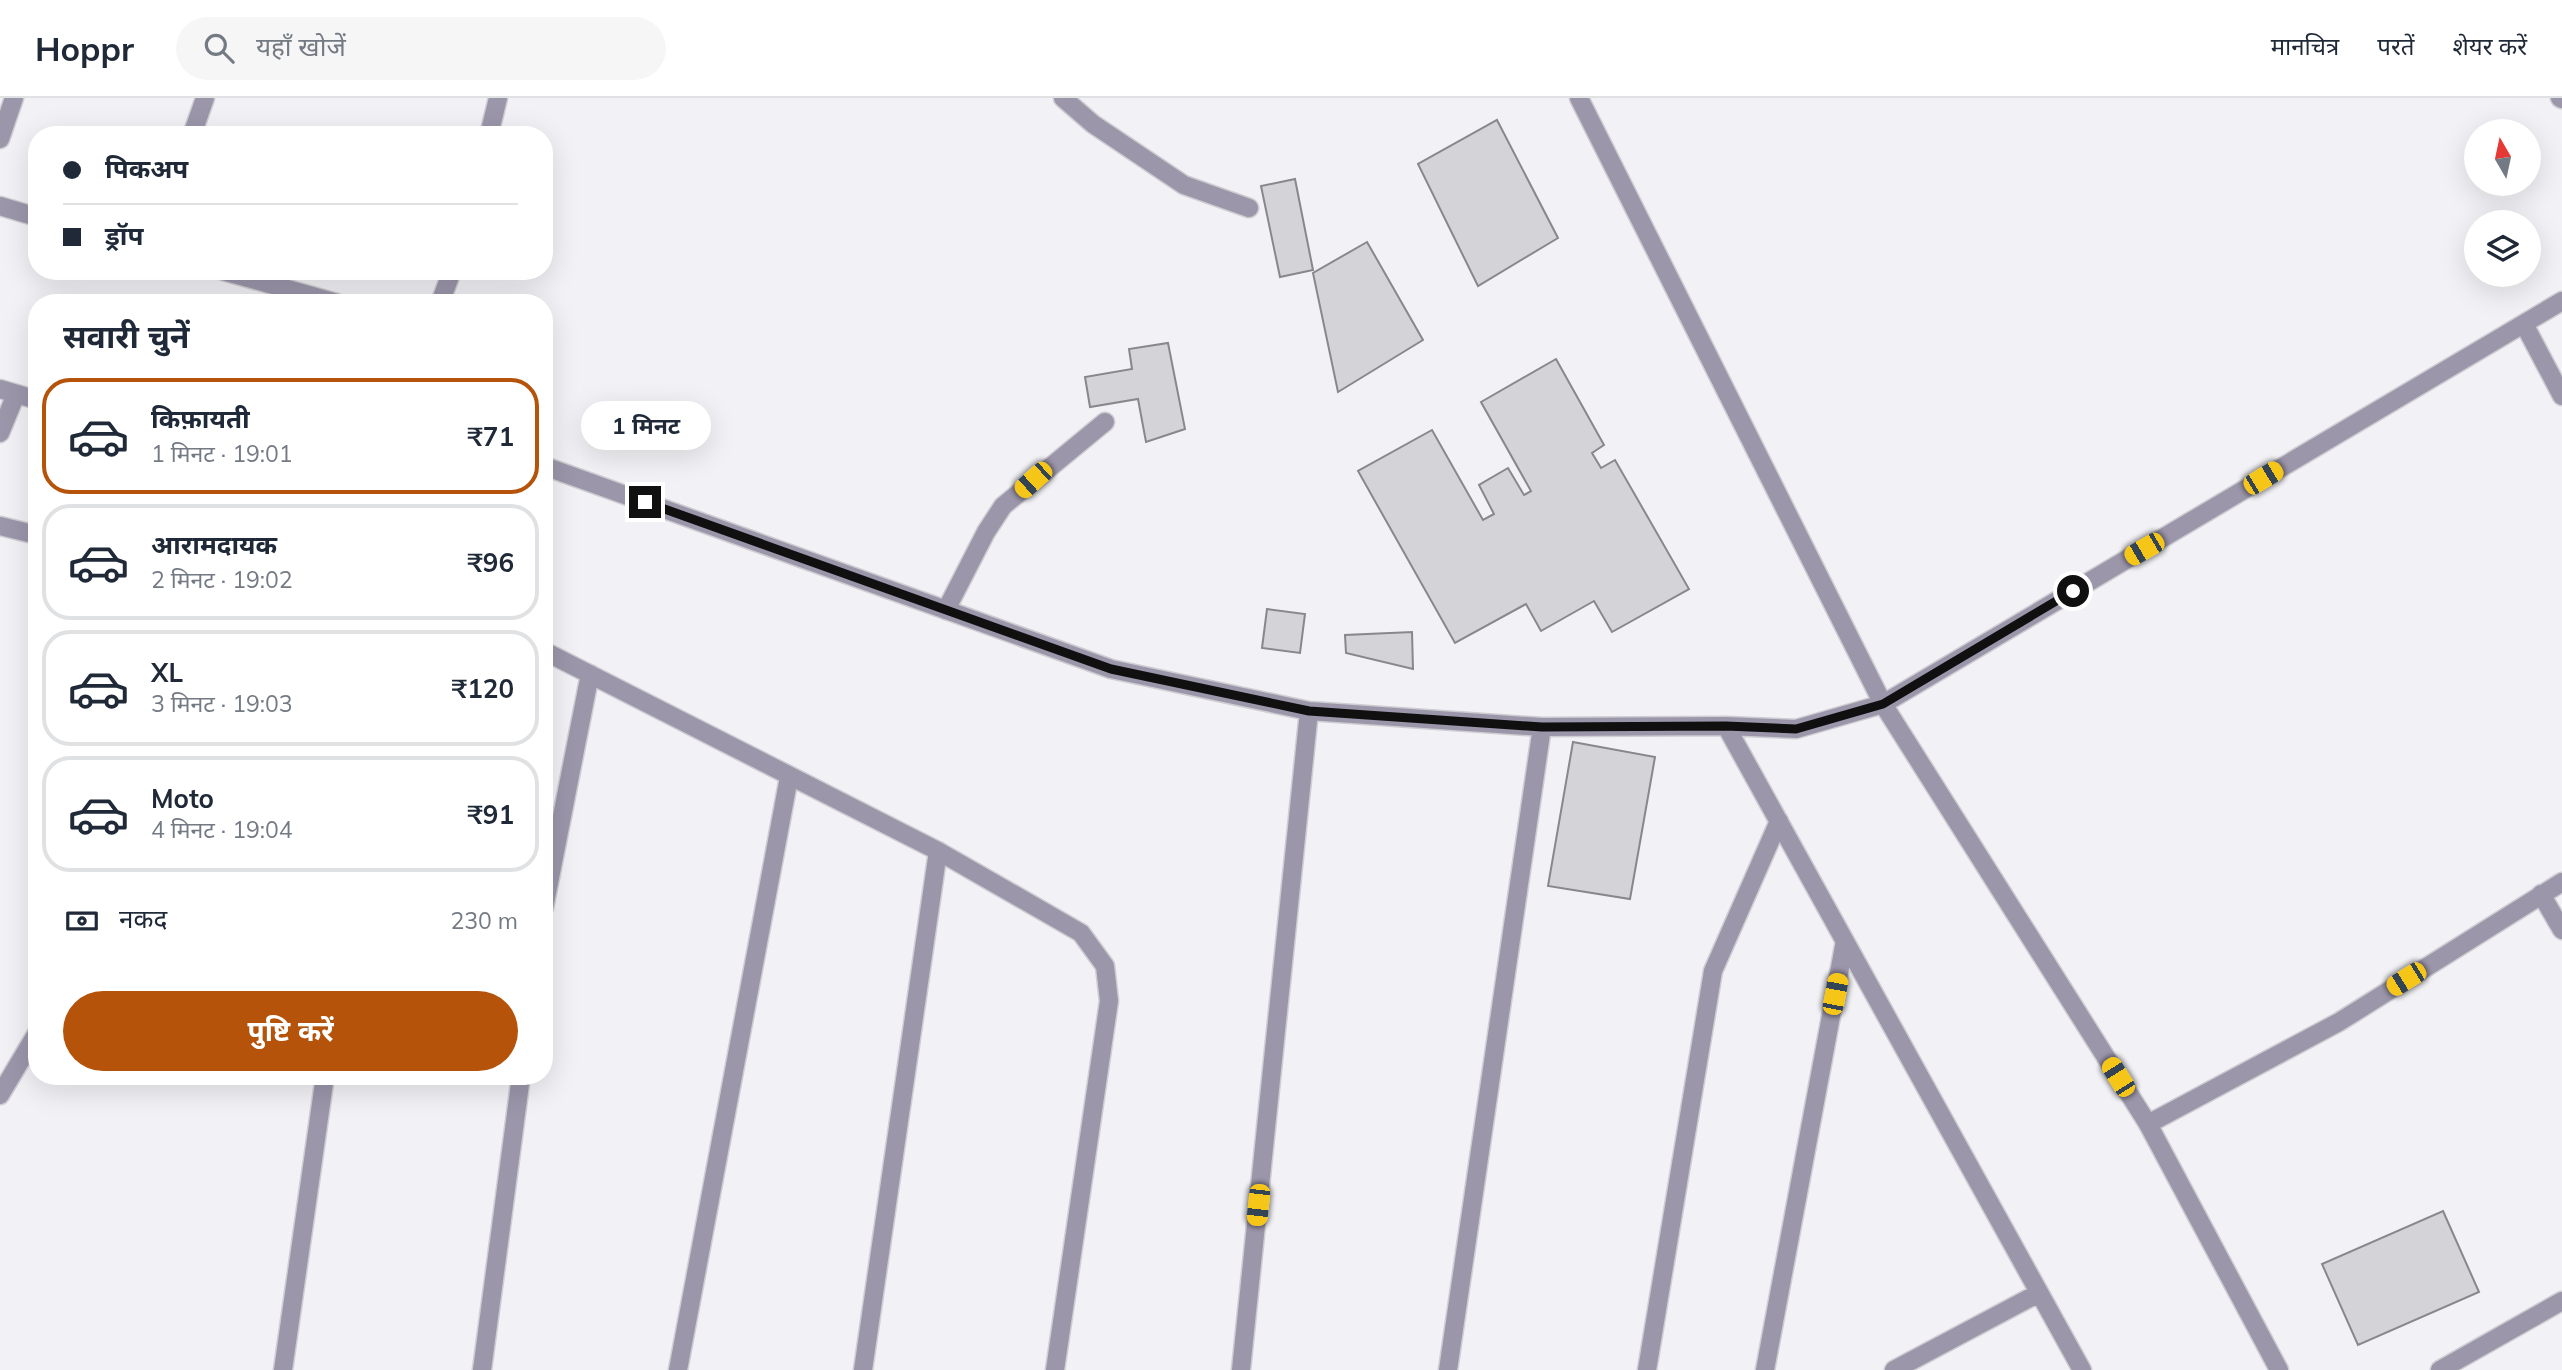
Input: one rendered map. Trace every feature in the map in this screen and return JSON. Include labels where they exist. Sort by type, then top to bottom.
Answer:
[{"type":"street","points":[[0,139],[14,98]]},
{"type":"street","points":[[195,126],[205,98]]},
{"type":"street","points":[[491,126],[498,98]]},
{"type":"street","points":[[1063,98],[1093,124],[1184,185],[1249,208]]},
{"type":"street","points":[[1579,98],[1883,704],[2148,1124],[2279,1370]]},
{"type":"street","points":[[0,206],[28,214]]},
{"type":"street","points":[[255,280],[305,294]]},
{"type":"street","points":[[553,469],[1111,669],[1309,711],[1542,727],[1726,726],[1796,729],[1883,704],[2562,301]]},
{"type":"street","points":[[2524,324],[2562,396]]},
{"type":"street","points":[[0,433],[8,391],[28,397]]},
{"type":"street","points":[[946,610],[986,532],[1003,506],[1105,422]]},
{"type":"street","points":[[0,526],[28,533]]},
{"type":"street","points":[[553,656],[938,851],[1081,933],[1105,966],[1109,1001],[1055,1370]]},
{"type":"street","points":[[553,862],[590,674]]},
{"type":"street","points":[[1241,1370],[1309,711]]},
{"type":"street","points":[[1726,726],[2082,1370]]},
{"type":"street","points":[[1448,1370],[1542,727]]},
{"type":"street","points":[[678,1370],[789,777]]},
{"type":"street","points":[[1647,1370],[1713,971],[1779,821]]},
{"type":"street","points":[[863,1370],[938,851]]},
{"type":"street","points":[[2148,1124],[2339,1022],[2562,882]]},
{"type":"street","points":[[2541,894],[2562,930]]},
{"type":"street","points":[[1765,1370],[1845,940]]},
{"type":"street","points":[[0,1095],[28,1048]]},
{"type":"street","points":[[283,1370],[323,1085]]},
{"type":"street","points":[[482,1370],[520,1085]]},
{"type":"street","points":[[1894,1370],[2039,1293]]},
{"type":"street","points":[[2440,1370],[2562,1301]]},
{"type":"building","points":[[1497,120],[1558,238],[1478,286],[1418,164]]},
{"type":"building","points":[[1295,179],[1313,270],[1280,277],[1261,186]]},
{"type":"building","points":[[1367,242],[1423,340],[1338,392],[1313,273]]},
{"type":"building","points":[[1168,343],[1185,429],[1146,442],[1138,399],[1090,407],[1085,377],[1132,369],[1129,349]]},
{"type":"building","points":[[1556,359],[1604,445],[1592,453],[1601,468],[1615,460],[1689,589],[1612,632],[1594,601],[1541,631],[1526,604],[1455,643],[1358,471],[1432,430],[1483,520],[1494,514],[1479,485],[1508,468],[1524,495],[1531,491],[1481,402]]},
{"type":"building","points":[[1267,609],[1305,614],[1300,653],[1262,648]]},
{"type":"building","points":[[1412,632],[1413,669],[1346,653],[1345,635]]},
{"type":"building","points":[[1573,742],[1655,757],[1630,899],[1548,886]]},
{"type":"building","points":[[2443,1211],[2479,1292],[2358,1345],[2322,1264]]},
{"type":"route","points":[[645,502],[1111,669],[1309,711],[1542,727],[1726,726],[1796,729],[1883,704],[2073,591]]}]
